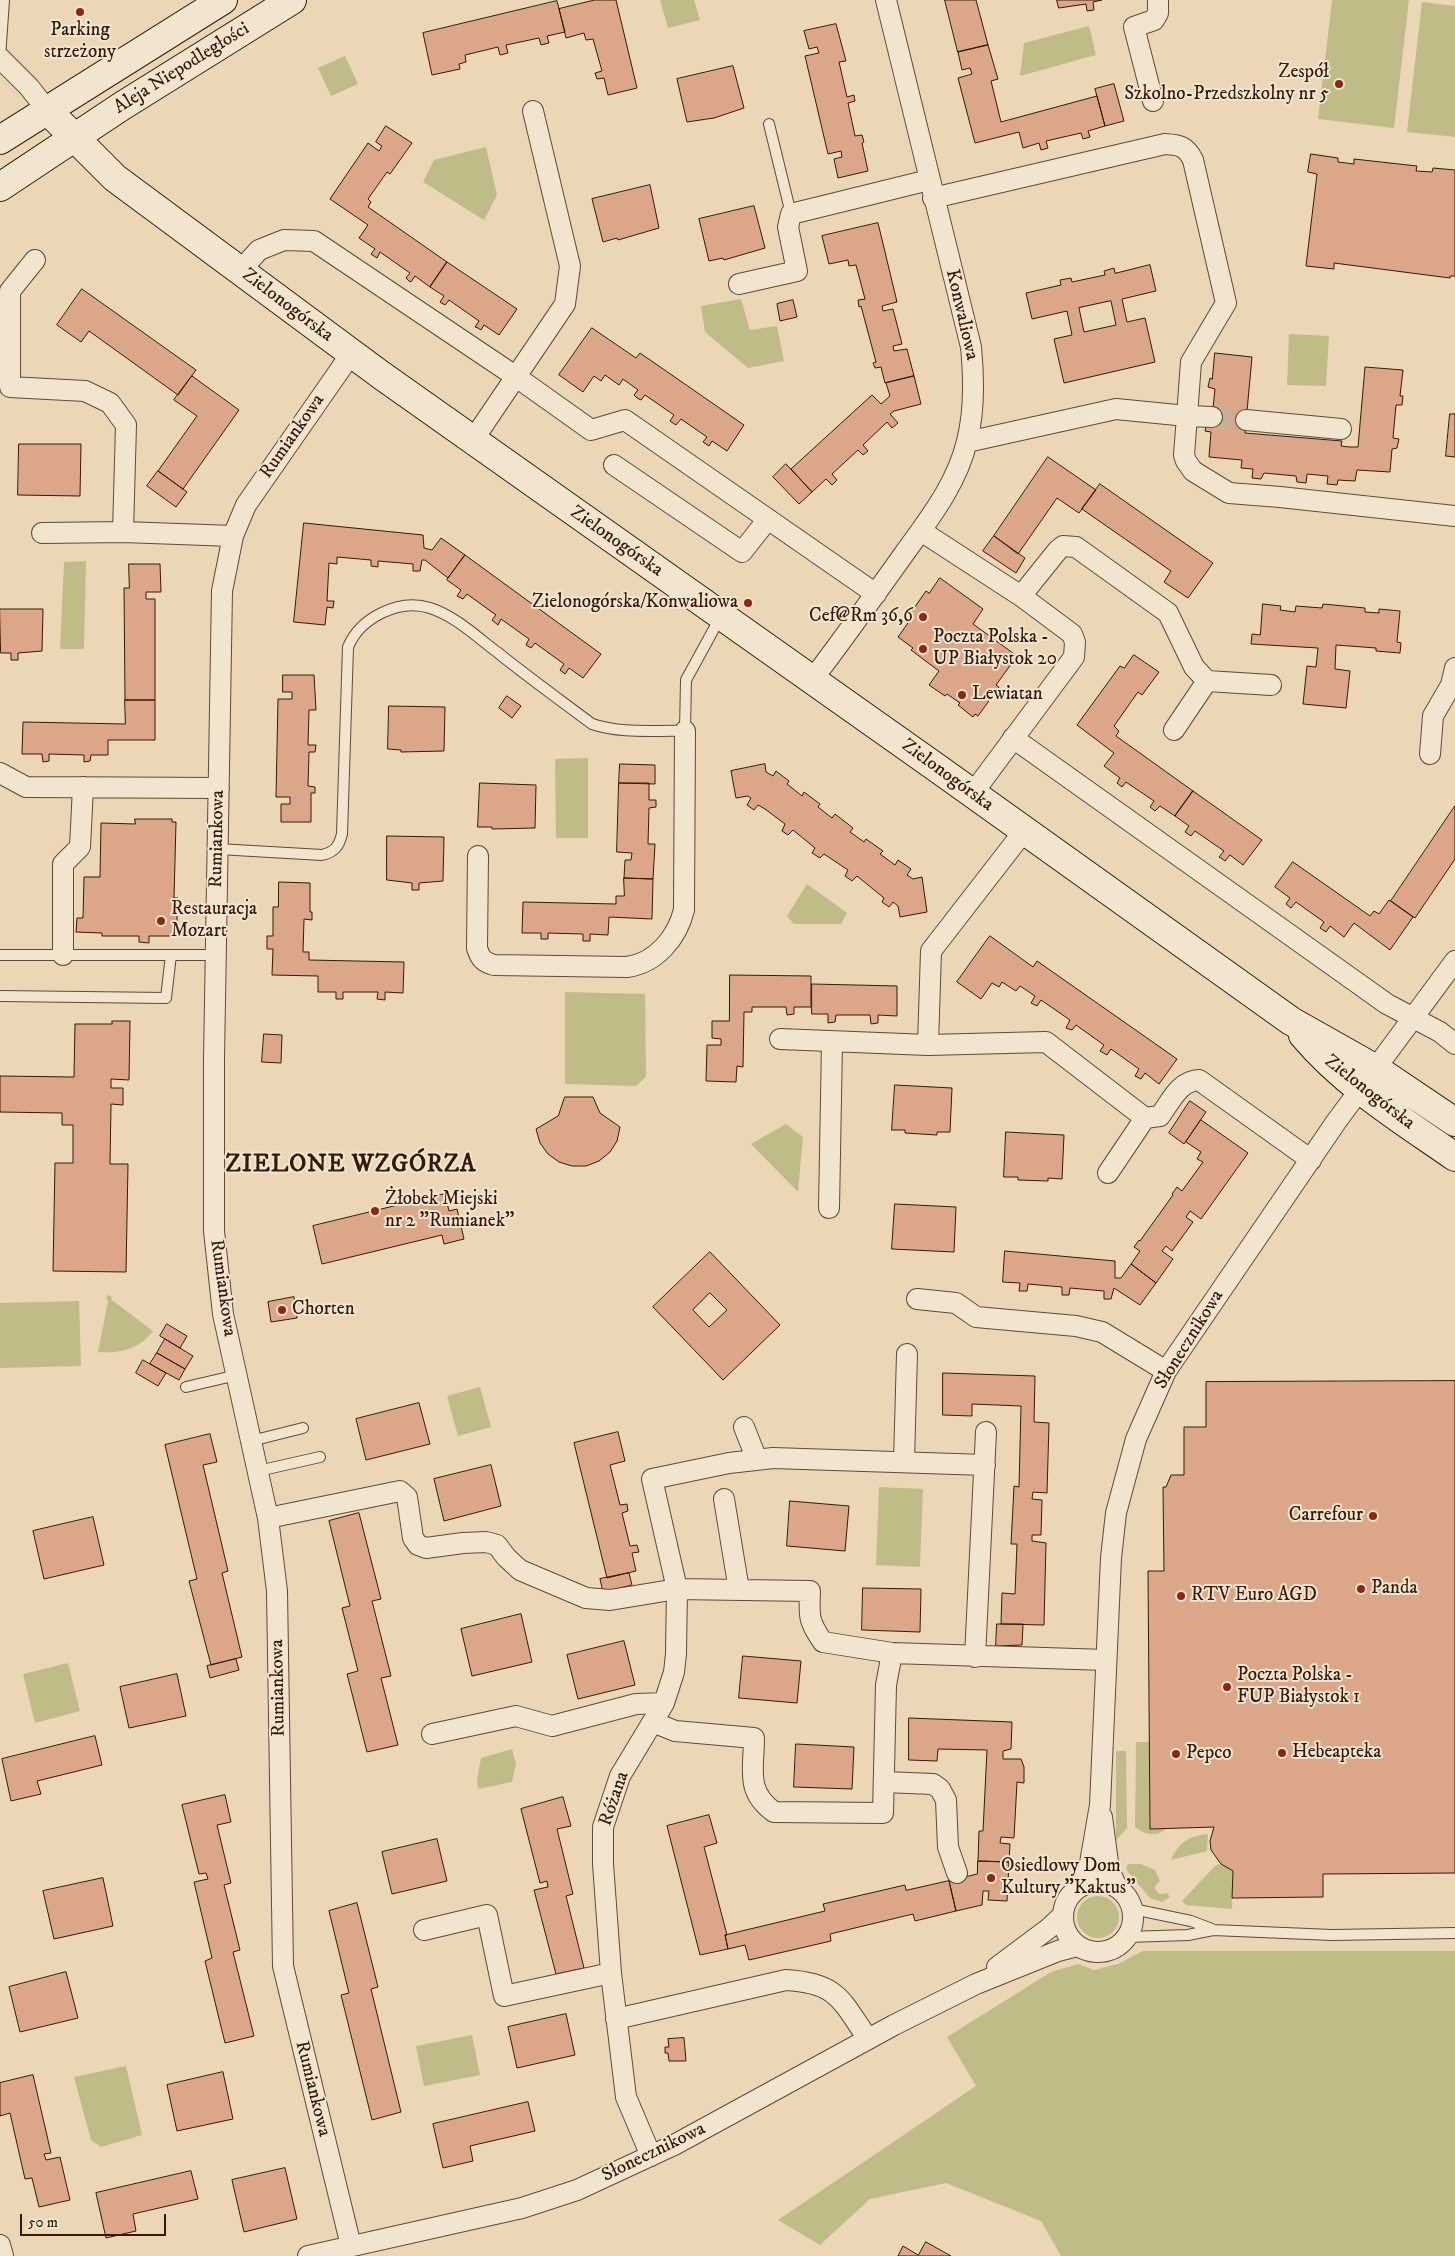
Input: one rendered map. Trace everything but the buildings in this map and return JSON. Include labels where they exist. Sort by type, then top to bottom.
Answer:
[{"type":"street","name":"Aleja Niepodległości","points":[[0,140],[223,0]]},
{"type":"street","name":"Aleja Niepodległości","points":[[0,187],[292,0]]},
{"type":"street","name":"Konwaliowa","points":[[812,680],[876,594],[948,491],[967,442],[973,400],[974,374],[971,347],[886,0]]},
{"type":"street","points":[[1154,101],[1134,27],[1154,20],[1158,13],[1158,0]]},
{"type":"street","points":[[0,58],[29,87],[47,110]]},
{"type":"street","name":"Zielonogórska","points":[[47,110],[73,139],[115,178],[351,354],[973,793],[1291,1021],[1324,1060],[1368,1079],[1455,1122]]},
{"type":"street","points":[[472,440],[564,304],[570,266],[532,111]]},
{"type":"street","points":[[739,284],[797,271],[788,227],[791,214],[1165,144],[1181,145],[1188,150],[1193,160],[1226,303],[1191,362],[1184,455],[1193,471],[1229,493],[1455,516]]},
{"type":"street","points":[[240,271],[259,250],[284,240],[314,240],[515,376],[591,430],[625,420],[876,594]]},
{"type":"street","points":[[35,260],[10,290],[5,331],[10,387],[85,391],[110,404],[126,425],[123,532]]},
{"type":"street","name":"Rumiankowa","points":[[351,354],[246,504],[233,536],[222,592],[215,955],[214,1231],[224,1314],[268,1518],[277,1591],[283,1966],[351,2246]]},
{"type":"street","points":[[967,442],[1116,409],[1212,417]]},
{"type":"street","points":[[1246,420],[1341,430]]},
{"type":"street","points":[[614,466],[742,552],[768,519]]},
{"type":"street","points":[[921,530],[1021,596],[1072,634],[1076,650],[1074,656],[973,793]]},
{"type":"street","points":[[42,533],[123,532],[233,536]]},
{"type":"street","points":[[1021,596],[1058,550],[1063,546],[1076,547],[1168,613],[1194,667],[1207,681],[1271,685]]},
{"type":"street","points":[[1430,754],[1432,716],[1451,685],[1455,668]]},
{"type":"street","points":[[1174,730],[1207,681]]},
{"type":"street","points":[[478,856],[477,948],[480,958],[485,963],[494,965],[627,967],[640,965],[651,960],[681,924],[684,910],[685,731]]},
{"type":"street","points":[[1013,738],[1382,1001],[1440,1032],[1455,1044]]},
{"type":"street","points":[[0,773],[26,787],[219,788]]},
{"type":"street","points":[[63,955],[63,864],[80,847],[83,787]]},
{"type":"street","points":[[928,1045],[931,952],[1024,831]]},
{"type":"street","name":"Słonecznikowa","points":[[1083,1884],[1090,1863],[1100,1805],[1111,1558],[1116,1513],[1136,1439],[1166,1371],[1368,1079],[1455,961]]},
{"type":"street","points":[[780,1039],[832,1043],[928,1045],[1046,1042],[1145,1118],[1160,1116],[1182,1085],[1190,1080],[1199,1080],[1311,1160]]},
{"type":"street","points":[[829,1208],[832,1043]]},
{"type":"street","name":"Zielonogórska","points":[[1368,1079],[1455,1157]]},
{"type":"street","points":[[1108,1173],[1145,1118]]},
{"type":"street","points":[[917,1299],[956,1303],[976,1317],[1076,1326],[1102,1332],[1166,1371]]},
{"type":"street","points":[[904,1461],[907,1354]]},
{"type":"street","points":[[744,1427],[757,1460],[773,1458],[985,1465]]},
{"type":"street","points":[[974,1657],[986,1432]]},
{"type":"street","name":"Różana","points":[[651,2156],[626,2097],[611,1973],[603,1864],[603,1827],[620,1776],[664,1703],[674,1672],[676,1654],[676,1589],[652,1479],[730,1463],[757,1460]]},
{"type":"street","points":[[268,1518],[400,1491],[407,1497],[413,1538],[418,1544],[426,1548],[463,1542],[486,1542],[497,1545],[520,1570],[586,1598],[610,1600],[676,1589],[810,1591],[809,1610],[811,1625],[823,1642],[892,1653],[1106,1660]]},
{"type":"street","points":[[724,1499],[740,1590]]},
{"type":"street","points":[[653,1722],[676,1731],[754,1738],[754,1783],[756,1794],[762,1803],[774,1812],[883,1813],[886,1685],[892,1653]]},
{"type":"street","points":[[432,1734],[516,1716],[552,1726],[636,1704],[664,1703]]},
{"type":"street","points":[[884,1782],[933,1784],[940,1789],[946,1800],[948,1847],[957,1873]]},
{"type":"street","name":"Słonecznikowa","points":[[1100,1805],[1108,1851],[1108,1870],[1117,1887]]},
{"type":"street","points":[[1094,1881],[1106,1882],[1117,1887],[1127,1896],[1132,1909],[1133,1924],[1127,1937],[1119,1946],[1098,1952],[1087,1951],[1077,1946],[1069,1938],[1064,1928],[1062,1916],[1064,1903],[1072,1892],[1083,1884],[1094,1881]]},
{"type":"street","points":[[424,1930],[488,1915],[504,1996],[611,1973]]},
{"type":"street","name":"Słonecznikowa","points":[[976,1984],[1048,1929],[1062,1916]]},
{"type":"street","name":"Słonecznikowa","points":[[308,2256],[522,2208],[577,2190],[674,2145],[868,2039],[976,1984],[1058,1951],[1077,1946]]},
{"type":"street","points":[[616,2019],[786,1980],[809,1981],[830,1989],[844,2004],[868,2039]]},
{"type":"street","points":[[0,2244],[3,2256]]},
{"type":"lane","points":[[0,58],[4,0]]},
{"type":"lane","points":[[769,124],[791,214]]},
{"type":"lane","points":[[218,849],[322,855],[330,853],[340,845],[342,834],[348,647],[359,628],[382,613],[407,606],[432,608],[459,624],[592,724],[601,727],[631,730],[685,731],[686,680],[721,616]]},
{"type":"lane","points":[[0,954],[215,955]]},
{"type":"lane","points":[[0,996],[166,998],[171,955]]},
{"type":"lane","points":[[186,1387],[237,1375]]},
{"type":"lane","points":[[251,1441],[303,1428]]},
{"type":"lane","points":[[258,1471],[320,1457]]},
{"type":"lane","points":[[1132,1909],[1191,1921],[1213,1930]]},
{"type":"lane","points":[[1127,1937],[1188,1935],[1213,1930],[1332,1935],[1455,1933]]},
{"type":"shaded area","points":[[660,0],[694,0],[700,20],[668,28]]},
{"type":"shaded area","points":[[1332,0],[1409,0],[1394,128],[1318,119]]},
{"type":"shaded area","points":[[1422,2],[1455,6],[1455,137],[1407,132]]},
{"type":"shaded area","points":[[1089,26],[1096,55],[1020,76],[1024,43]]},
{"type":"shaded area","points":[[345,56],[358,84],[331,96],[318,68]]},
{"type":"shaded area","points":[[486,147],[497,195],[484,220],[423,182],[434,160]]},
{"type":"shaded area","points":[[741,299],[750,330],[777,326],[784,361],[748,368],[705,332],[701,306]]},
{"type":"shaded area","points":[[1289,334],[1329,336],[1326,386],[1287,385]]},
{"type":"shaded area","points":[[86,561],[84,649],[60,649],[64,562]]},
{"type":"shaded area","points":[[588,758],[588,838],[556,838],[555,759]]},
{"type":"shaded area","points":[[807,884],[847,913],[841,924],[794,924],[787,916]]},
{"type":"shaded area","points":[[565,992],[645,994],[646,1077],[636,1086],[565,1084]]},
{"type":"shaded area","points":[[786,1124],[803,1137],[798,1192],[751,1144]]},
{"type":"shaded area","points":[[108,1295],[153,1331],[142,1342],[121,1351],[98,1352]]},
{"type":"shaded area","points":[[79,1301],[81,1366],[0,1368],[0,1303]]},
{"type":"shaded area","points":[[480,1387],[491,1427],[458,1436],[447,1396]]},
{"type":"shaded area","points":[[879,1487],[923,1489],[920,1567],[876,1565]]},
{"type":"shaded area","points":[[68,1663],[80,1711],[35,1723],[23,1674]]},
{"type":"shaded area","points":[[1136,1742],[1149,1742],[1150,1829],[1167,1828],[1155,1834],[1143,1832],[1135,1827]]},
{"type":"shaded area","points":[[512,1749],[516,1764],[512,1782],[478,1789],[477,1780],[481,1758]]},
{"type":"shaded area","points":[[1116,1751],[1126,1751],[1127,1828],[1116,1840]]},
{"type":"shaded area","points":[[1208,1834],[1207,1851],[1171,1860],[1177,1849],[1185,1841],[1195,1836]]},
{"type":"shaded area","points":[[1128,1864],[1141,1864],[1155,1870],[1160,1881],[1155,1886],[1156,1891],[1160,1894],[1167,1893],[1170,1897],[1162,1902],[1150,1898],[1128,1872],[1126,1868]]},
{"type":"shaded area","points":[[1221,1864],[1233,1871],[1232,1909],[1186,1905],[1182,1901],[1216,1865]]},
{"type":"shaded area","points":[[1102,1896],[1110,1899],[1116,1905],[1119,1917],[1116,1929],[1110,1935],[1094,1938],[1086,1935],[1080,1929],[1077,1913],[1080,1905],[1086,1899]]},
{"type":"shaded area","points":[[1143,1951],[1455,1951],[1455,2256],[1061,2256],[1041,2221],[946,2183],[870,2199],[820,2245],[778,2220],[976,2086],[947,2037],[1051,1972],[1078,1964],[1094,1970],[1118,1964]]},
{"type":"shaded area","points":[[472,2035],[480,2075],[424,2086],[416,2046]]},
{"type":"shaded area","points":[[126,2066],[142,2135],[101,2147],[91,2140],[74,2077]]},
{"type":"tunnel","points":[[1212,417],[1246,420]]},
{"type":"place","name":"Parking strzeżony","points":[[80,12]]},
{"type":"place","name":"Zespół Szkolno-Przedszkolny nr 5","points":[[1339,84]]},
{"type":"place","name":"Zielonogórska/Konwaliowa","points":[[748,603]]},
{"type":"place","name":"Cef@Rm 36,6","points":[[923,617]]},
{"type":"place","name":"Poczta Polska - UP Białystok 20","points":[[923,649]]},
{"type":"place","name":"Lewiatan","points":[[962,695]]},
{"type":"place","name":"Restauracja Mozart","points":[[161,921]]},
{"type":"place","name":"Żłobek Miejski nr 2 \"Rumianek\"","points":[[375,1211]]},
{"type":"place","name":"Chorten","points":[[282,1310]]},
{"type":"place","name":"Carrefour","points":[[1373,1516]]},
{"type":"place","name":"Panda","points":[[1361,1589]]},
{"type":"place","name":"RTV Euro AGD","points":[[1181,1596]]},
{"type":"place","name":"Poczta Polska - FUP Białystok 1","points":[[1227,1687]]},
{"type":"place","name":"Hebeapteka","points":[[1282,1753]]},
{"type":"place","name":"Pepco","points":[[1176,1754]]},
{"type":"place","name":"Osiedlowy Dom Kultury \"Kaktus\"","points":[[991,1878]]},
{"type":"district","name":"ZIELONE WZGÓRZA","points":[[351,1166]]}]
